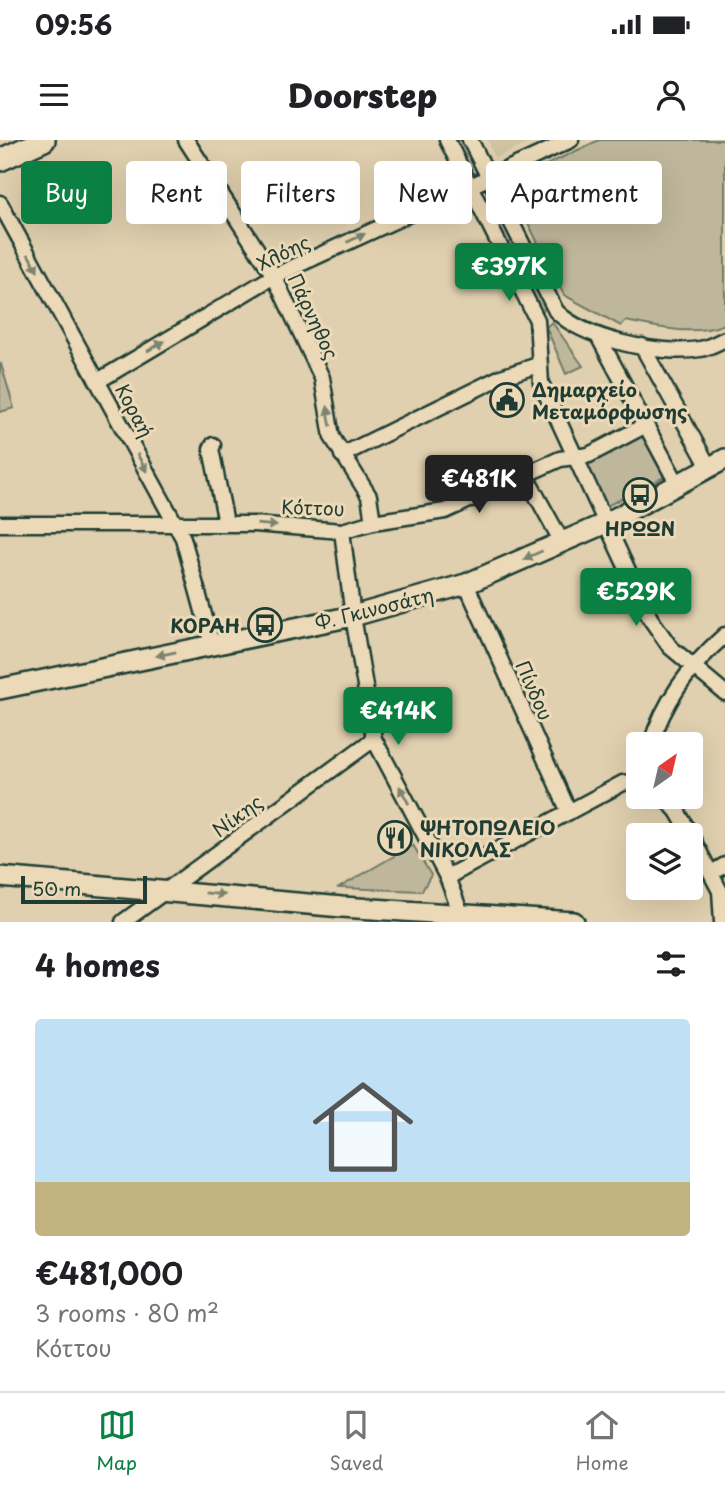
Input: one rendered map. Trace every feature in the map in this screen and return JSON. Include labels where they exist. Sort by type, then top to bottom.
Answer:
[{"type":"main road","points":[[0,160],[44,140]]},
{"type":"main road","name":"Φ. Γκινοσάτη","points":[[0,689],[353,616],[467,584],[606,523],[717,463]]},
{"type":"main road","points":[[0,877],[167,890],[346,915],[575,922]]},
{"type":"street","name":"Πάρνηθος","points":[[186,140],[274,276],[322,378],[332,436],[369,496],[373,522]]},
{"type":"street","points":[[447,140],[458,161]]},
{"type":"street","points":[[470,140],[486,172]]},
{"type":"street","name":"Χλόης","points":[[526,161],[572,140]]},
{"type":"street","points":[[472,190],[537,320],[541,383],[650,618],[670,647],[725,693]]},
{"type":"street","name":"Κοραή","points":[[0,203],[183,538],[212,644]]},
{"type":"street","name":"Χλόης","points":[[98,381],[274,276],[387,224]]},
{"type":"street","points":[[512,224],[556,311],[568,324],[598,336],[642,345],[689,350],[702,349],[725,339]]},
{"type":"street","points":[[537,320],[556,311]]},
{"type":"street","points":[[598,336],[678,485]]},
{"type":"street","points":[[642,345],[717,463]]},
{"type":"street","points":[[342,455],[501,377],[538,365]]},
{"type":"street","name":"Κόττου","points":[[0,524],[226,523],[342,531],[373,522],[445,511],[561,459],[589,455],[646,425]]},
{"type":"street","points":[[213,444],[211,449],[226,523]]},
{"type":"street","points":[[525,475],[562,542]]},
{"type":"street","points":[[342,531],[374,739],[447,877],[463,918]]},
{"type":"street","name":"Πίνδου","points":[[467,584],[569,812]]},
{"type":"street","points":[[656,732],[670,698],[725,635]]},
{"type":"street","name":"Νίκης","points":[[123,922],[374,739]]},
{"type":"street","points":[[447,877],[626,783]]},
{"type":"street","points":[[703,849],[719,868],[722,922]]},
{"type":"shaded area","points":[[453,140],[464,140],[477,172],[472,174],[472,161],[463,161]]},
{"type":"shaded area","points":[[488,140],[536,140],[495,158]]},
{"type":"shaded area","points":[[599,140],[725,140],[725,324],[700,330],[663,328],[625,321],[621,326],[564,295],[528,224],[662,224],[662,161],[555,161]]},
{"type":"shaded area","points":[[495,224],[506,224],[546,305],[542,313]]},
{"type":"shaded area","points":[[552,322],[583,366],[566,374],[546,327]]},
{"type":"shaded area","points":[[0,365],[14,408],[0,412]]},
{"type":"shaded area","points":[[643,436],[664,477],[607,506],[586,465]]},
{"type":"shaded area","points":[[413,845],[431,875],[422,891],[339,888]]},
{"type":"place","name":"Δημαρχείο Μεταμόρφωσης","points":[[507,400]]},
{"type":"place","name":"ΗΡΩΩΝ","points":[[640,495]]},
{"type":"place","name":"ΚΟΡΑΗ","points":[[265,625]]},
{"type":"place","name":"ΨΗΤΟΠΩΛΕΊΟ ΝΙΚΟΛΑΣ","points":[[395,838]]}]
